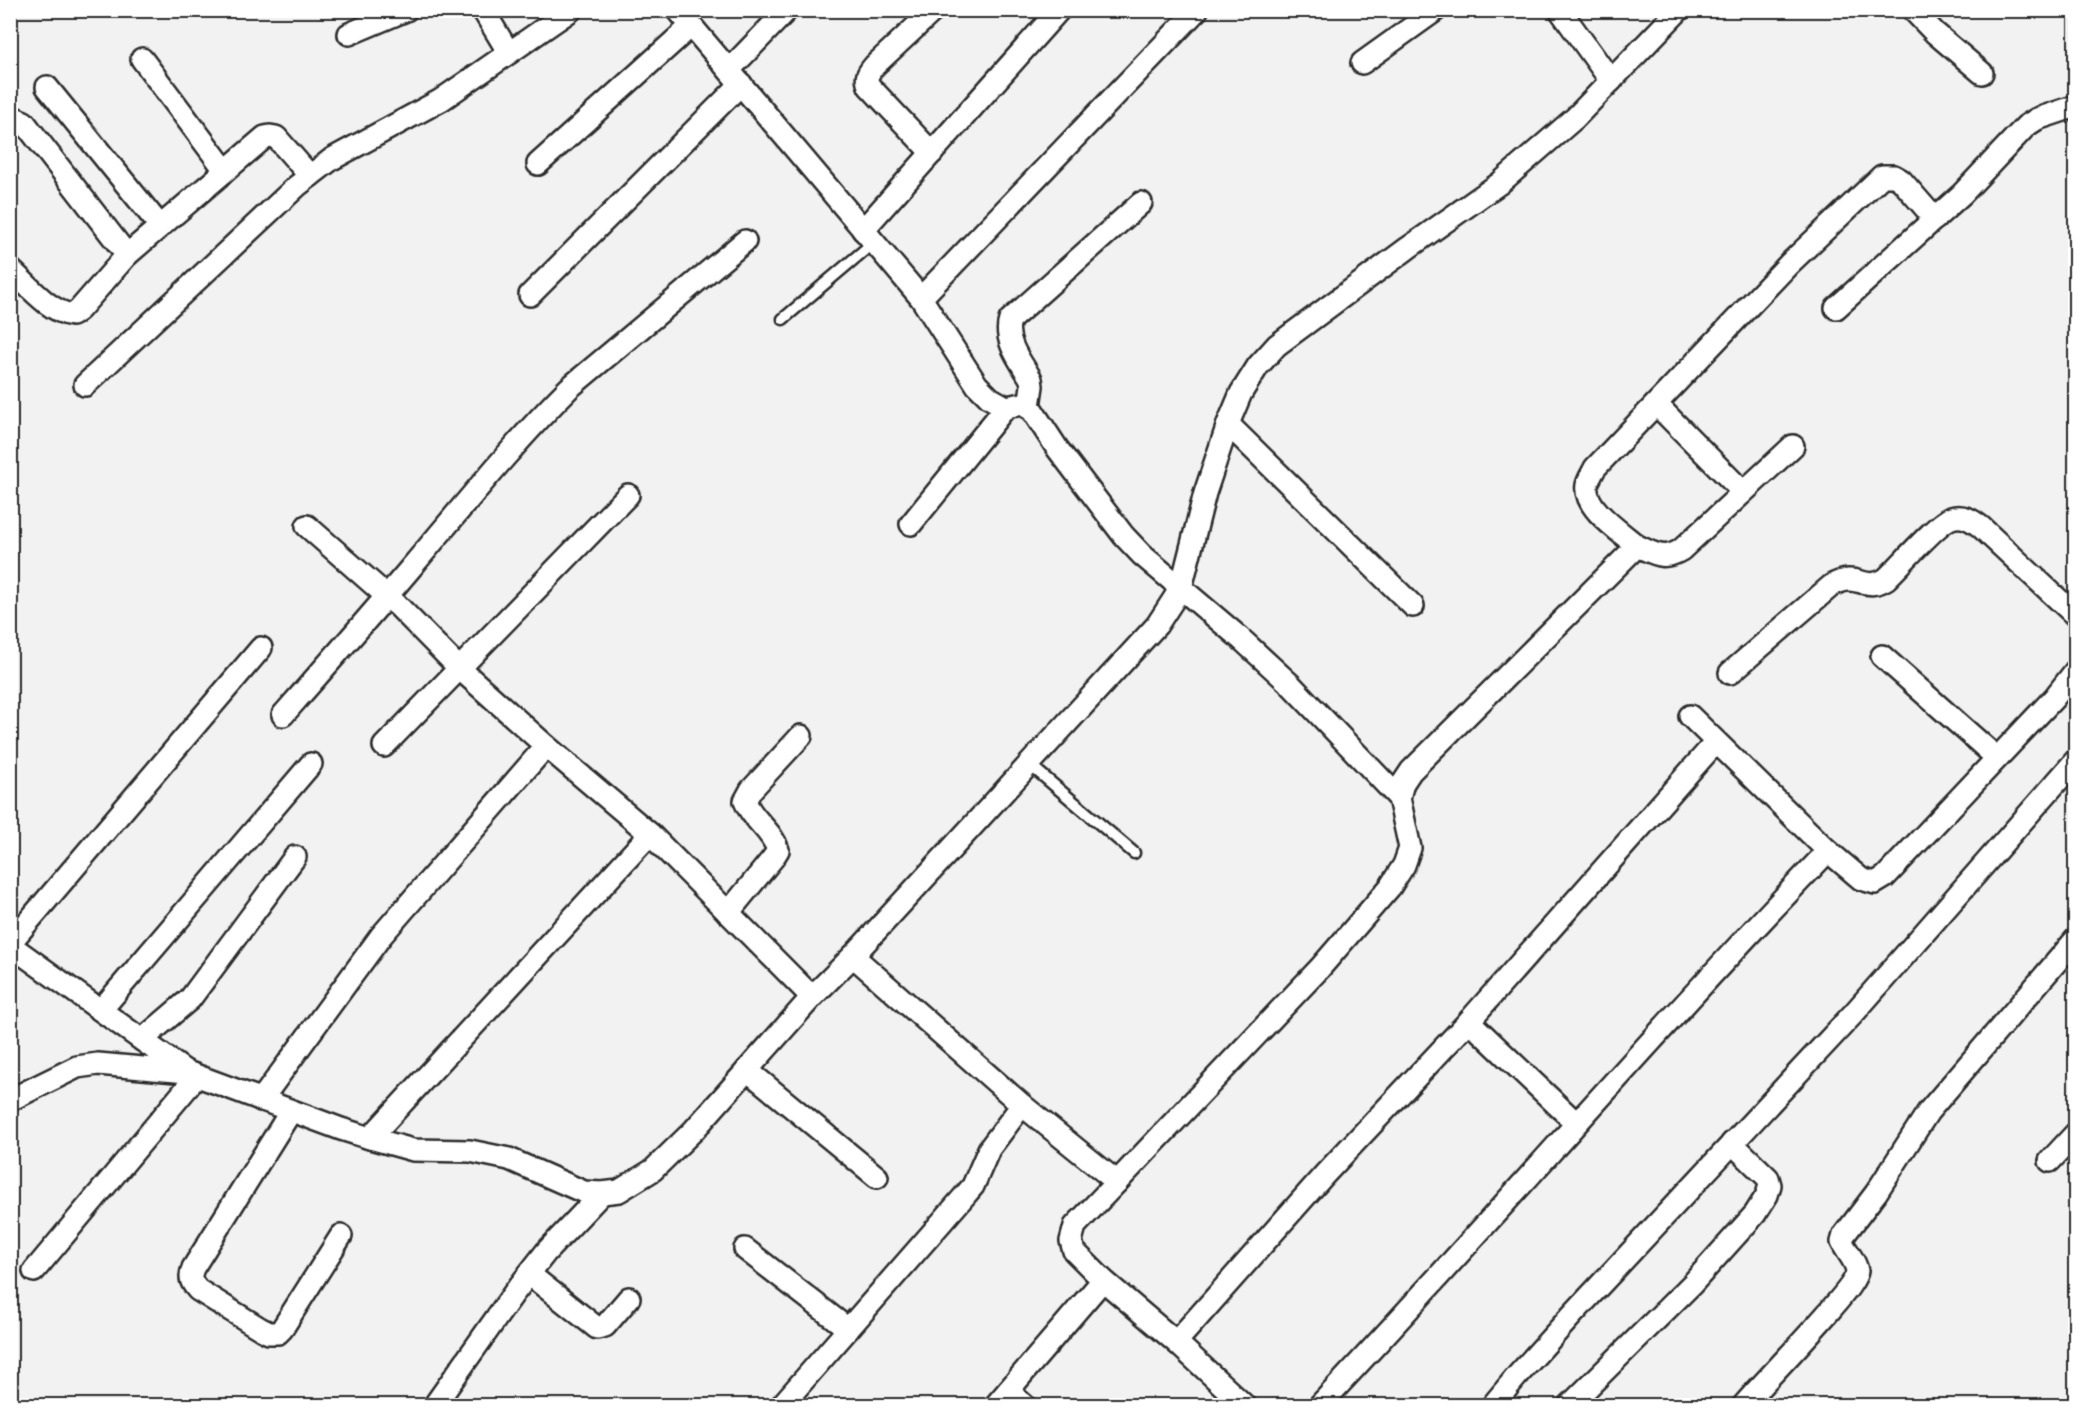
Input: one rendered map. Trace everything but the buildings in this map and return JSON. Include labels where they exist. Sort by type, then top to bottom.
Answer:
[{"type":"street","points":[[349,34],[406,10]]},
{"type":"street","points":[[483,10],[509,53]]},
{"type":"street","points":[[85,386],[310,176],[332,159],[441,100],[571,10]]},
{"type":"street","points":[[530,295],[735,77],[787,10]]},
{"type":"street","points":[[932,153],[866,80],[874,65],[934,10]]},
{"type":"street","points":[[868,236],[932,153],[1059,10]]},
{"type":"street","points":[[921,298],[1197,10]]},
{"type":"street","points":[[1362,63],[1436,10]]},
{"type":"street","points":[[1560,10],[1611,81]]},
{"type":"street","points":[[261,648],[10,944],[192,1074],[291,1111],[413,1150],[470,1151],[509,1159],[584,1192],[619,1191],[653,1170],[694,1130],[812,997],[853,956],[1157,625],[1181,588],[1205,493],[1227,424],[1241,393],[1258,366],[1278,345],[1500,183],[1575,118],[1679,10]]},
{"type":"street","points":[[1913,10],[1935,33],[1982,73]]},
{"type":"street","points":[[538,164],[685,18],[921,298],[977,385],[990,398],[1006,407],[1022,404],[1029,406],[1057,448],[1124,536],[1142,555],[1240,638],[1291,685],[1399,798]]},
{"type":"street","points":[[142,59],[225,170]]},
{"type":"street","points":[[47,87],[160,226]]},
{"type":"street","points":[[1836,308],[1935,219],[2026,126],[2037,119],[2076,106]]},
{"type":"street","points":[[10,116],[24,122],[127,255]]},
{"type":"street","points":[[10,269],[50,305],[63,314],[72,315],[127,255],[259,141],[270,136],[276,137],[310,176]]},
{"type":"street","points":[[1793,446],[1681,550],[1671,556],[1662,556],[1637,546],[1592,506],[1587,496],[1587,484],[1595,468],[1789,264],[1882,176],[1894,176],[1901,180],[1935,219]]},
{"type":"street","points":[[1029,406],[1031,379],[1009,339],[1010,320],[1141,204]]},
{"type":"street","points":[[283,715],[516,442],[569,388],[745,241]]},
{"type":"street","points":[[1656,404],[1743,492]]},
{"type":"street","points":[[911,524],[1006,407]]},
{"type":"street","points":[[1227,424],[1413,606]]},
{"type":"street","points":[[384,746],[628,495]]},
{"type":"street","points":[[1731,673],[1831,586],[1841,580],[1851,579],[1877,585],[1943,523],[1958,517],[1968,518],[1981,527],[2076,616]]},
{"type":"street","points":[[307,526],[386,597],[459,668],[546,746],[650,834],[812,997]]},
{"type":"street","points":[[1245,1406],[1176,1342],[1103,1280],[1074,1251],[1071,1241],[1075,1226],[1320,968],[1390,887],[1404,866],[1410,848],[1399,798],[1400,790],[1411,771],[1637,546]]},
{"type":"street","points":[[1882,656],[1997,758]]},
{"type":"street","points":[[1690,716],[1828,851],[1861,879],[1875,883],[1885,877],[2054,698],[2075,672]]},
{"type":"street","points":[[728,913],[778,850],[775,841],[749,811],[745,801],[751,790],[801,736]]},
{"type":"street","points":[[1176,1342],[1325,1174],[1469,1021],[1716,742]]},
{"type":"street","points":[[261,1100],[381,936],[546,746]]},
{"type":"street","points":[[1492,1406],[1516,1376],[1854,1013],[2076,760]]},
{"type":"street","points":[[101,1010],[310,764]]},
{"type":"street","points":[[370,1138],[650,834]]},
{"type":"street","points":[[1319,1406],[1417,1301],[1576,1123],[1828,851]]},
{"type":"street","points":[[142,1040],[190,999],[295,857]]},
{"type":"street","points":[[1743,1406],[1854,1280],[1857,1271],[1842,1242],[1844,1234],[1876,1192],[1928,1112],[2076,939]]},
{"type":"street","points":[[853,956],[1022,1105],[1117,1182]]},
{"type":"street","points":[[1469,1021],[1576,1123]]},
{"type":"street","points":[[10,1100],[77,1066],[98,1064],[192,1074]]},
{"type":"street","points":[[747,1070],[877,1177]]},
{"type":"street","points":[[34,1271],[192,1074]]},
{"type":"street","points":[[781,1406],[962,1200],[973,1186],[989,1149],[1022,1105]]},
{"type":"street","points":[[291,1111],[193,1268],[190,1276],[191,1283],[198,1290],[261,1329],[269,1333],[278,1333],[341,1236]]},
{"type":"street","points":[[2050,1161],[2076,1132]]},
{"type":"street","points":[[1569,1406],[1692,1284],[1755,1214],[1767,1195],[1770,1185],[1768,1178],[1732,1143]]},
{"type":"street","points":[[434,1406],[546,1252],[602,1193]]},
{"type":"street","points":[[745,1249],[848,1329]]},
{"type":"street","points":[[529,1274],[597,1328],[605,1326],[629,1298]]},
{"type":"street","points":[[1025,1406],[1002,1398],[1103,1280]]},
{"type":"lane","points":[[783,318],[868,236]]},
{"type":"lane","points":[[1029,764],[1134,853]]}]
